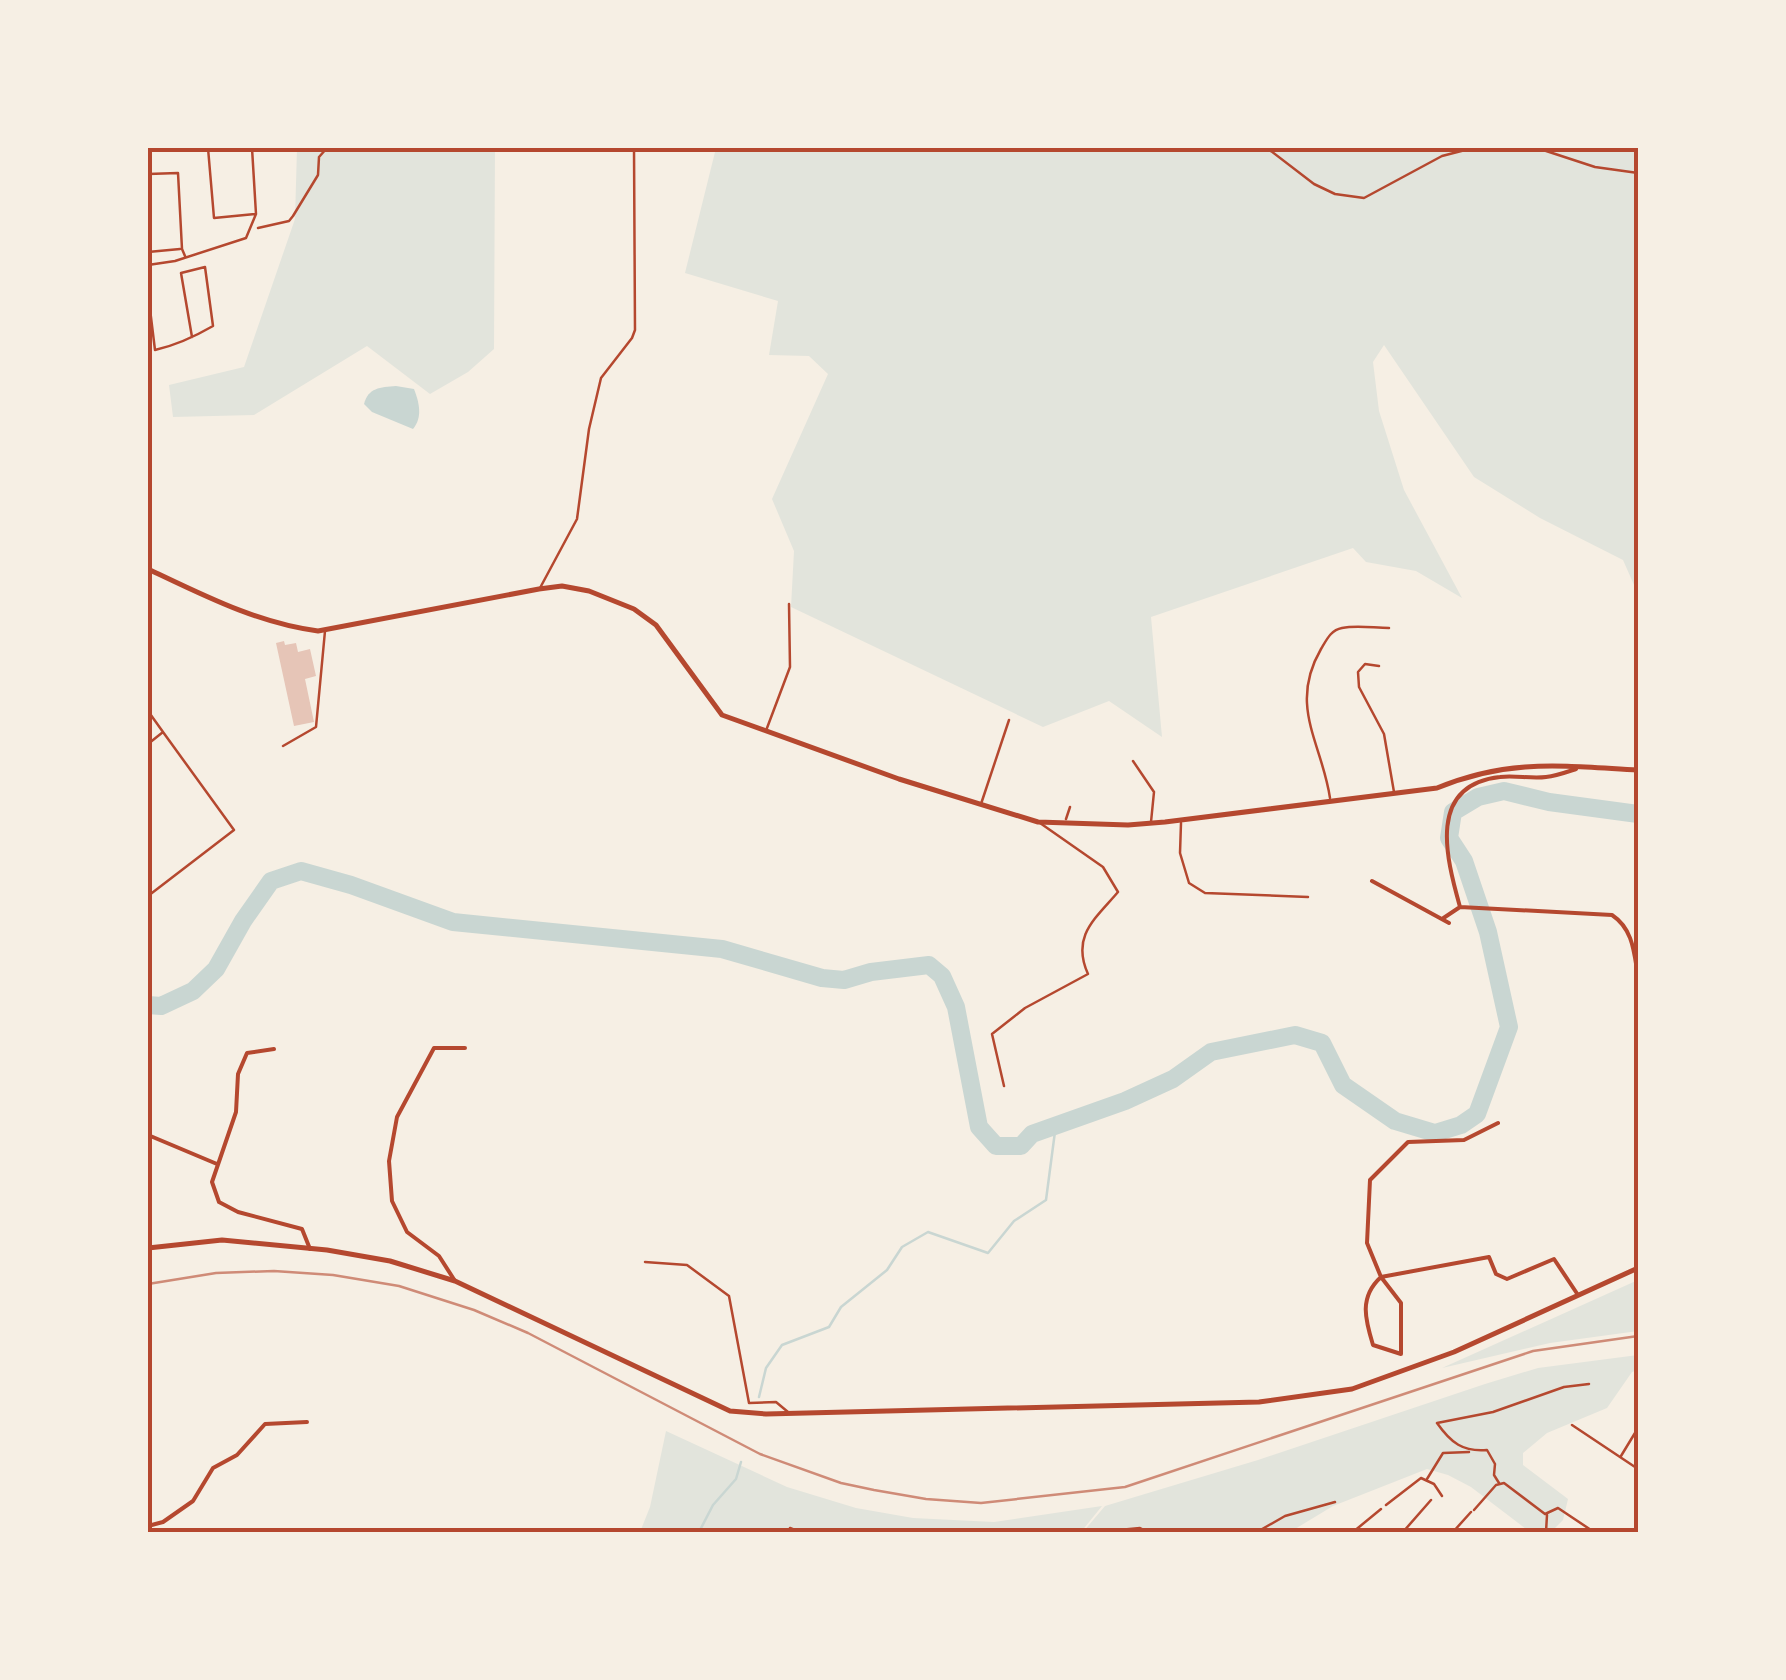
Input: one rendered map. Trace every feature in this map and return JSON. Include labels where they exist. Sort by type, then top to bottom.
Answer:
[{"type":"street","points":[[148,569],[261,619],[284,626],[325,629],[539,589],[562,586],[589,591],[634,609],[656,625],[722,715],[899,780],[1038,822],[1181,821],[1437,788],[1502,767],[1638,770]]},
{"type":"street","points":[[1460,907],[1451,876],[1448,844],[1448,810],[1458,796],[1473,784],[1499,776],[1549,777],[1581,767]]},
{"type":"street","points":[[1372,880],[1450,923]]},
{"type":"street","points":[[1442,919],[1460,907],[1612,916],[1623,923],[1632,938],[1638,976]]},
{"type":"street","points":[[455,1281],[440,1256],[407,1232],[392,1201],[389,1161],[397,1117],[434,1048],[465,1048]]},
{"type":"street","points":[[274,1049],[247,1053],[238,1074],[236,1112],[212,1182],[219,1202],[238,1212],[302,1230],[310,1248]]},
{"type":"street","points":[[1498,1123],[1464,1140],[1408,1142],[1370,1180],[1367,1242],[1380,1277],[1400,1303],[1401,1354],[1373,1345],[1363,1316],[1370,1287],[1380,1277],[1489,1257],[1496,1274],[1507,1279],[1554,1260],[1580,1296]]},
{"type":"street","points":[[148,1134],[218,1164]]},
{"type":"street","points":[[148,1248],[222,1240],[390,1261],[455,1281],[730,1411],[789,1413],[1259,1402],[1352,1389],[1454,1352],[1638,1268]]},
{"type":"street","points":[[148,1526],[163,1522],[193,1501],[212,1468],[237,1455],[265,1424],[308,1422]]},
{"type":"lane","points":[[208,148],[214,218],[256,214]]},
{"type":"lane","points":[[148,265],[186,258],[246,238],[256,214],[252,148]]},
{"type":"lane","points":[[539,589],[577,519],[589,428],[601,378],[635,330],[634,148]]},
{"type":"lane","points":[[148,174],[178,173],[182,249],[186,258]]},
{"type":"lane","points":[[148,252],[182,249]]},
{"type":"lane","points":[[148,293],[155,350],[192,338],[213,326],[205,267],[182,273],[192,338]]},
{"type":"lane","points":[[766,730],[790,667],[789,604]]},
{"type":"lane","points":[[1331,803],[1326,772],[1314,750],[1309,716],[1311,666],[1329,635],[1340,628],[1389,628]]},
{"type":"lane","points":[[283,746],[316,728],[325,629]]},
{"type":"lane","points":[[1380,666],[1364,664],[1358,672],[1359,686],[1384,734],[1394,794]]},
{"type":"lane","points":[[148,711],[234,830],[148,896]]},
{"type":"lane","points":[[981,804],[1008,720]]},
{"type":"lane","points":[[148,744],[163,732]]},
{"type":"lane","points":[[1133,762],[1154,792],[1151,824]]},
{"type":"lane","points":[[1064,824],[1070,807]]},
{"type":"lane","points":[[1181,821],[1180,854],[1189,883],[1205,893],[1308,896]]},
{"type":"lane","points":[[1004,1086],[992,1034],[1025,1008],[1088,974],[1081,943],[1090,924],[1118,892],[1103,867],[1038,822]]},
{"type":"lane","points":[[645,1262],[687,1265],[729,1296],[749,1402],[776,1402],[789,1413]]},
{"type":"lane","points":[[1572,1426],[1638,1469]]},
{"type":"lane","points":[[1620,1457],[1638,1428]]},
{"type":"lane","points":[[1402,1532],[1432,1500]]},
{"type":"lane","points":[[1353,1532],[1381,1509]]},
{"type":"lane","points":[[1453,1532],[1471,1512]]},
{"type":"lane","points":[[1635,1532],[1638,1526]]},
{"type":"path","points":[[250,230],[289,221],[294,216],[318,175],[319,158],[327,148]]},
{"type":"path","points":[[1268,148],[1314,184],[1336,194],[1364,198],[1442,156],[1473,148]]},
{"type":"path","points":[[1537,148],[1595,167],[1638,173]]},
{"type":"path","points":[[1470,1452],[1437,1423],[1493,1412],[1564,1388],[1589,1384]]},
{"type":"path","points":[[1381,1509],[1412,1484],[1427,1479],[1443,1452],[1488,1450],[1499,1483],[1547,1515]]},
{"type":"path","points":[[1427,1479],[1442,1496]]},
{"type":"path","points":[[1471,1512],[1499,1483]]},
{"type":"path","points":[[1257,1532],[1284,1516],[1334,1502]]},
{"type":"path","points":[[1547,1515],[1558,1508],[1594,1532]]},
{"type":"path","points":[[1546,1532],[1547,1515]]},
{"type":"path","points":[[790,1528],[800,1532]]},
{"type":"path","points":[[1120,1530],[1140,1528],[1148,1532]]},
{"type":"shaded area","points":[[297,148],[495,148],[494,349],[468,372],[430,394],[367,346],[254,415],[173,417],[169,385],[244,367],[295,219]]},
{"type":"shaded area","points":[[716,148],[1638,148],[1638,594],[1623,560],[1540,518],[1474,477],[1384,345],[1373,362],[1379,411],[1404,490],[1462,598],[1416,571],[1366,562],[1353,548],[1151,617],[1162,737],[1109,701],[1043,727],[791,607],[794,551],[772,499],[828,374],[809,356],[769,355],[778,301],[685,273]]},
{"type":"shaded area","points":[[376,389],[414,389],[419,414],[413,429],[372,412],[364,404]]},
{"type":"shaded area","points":[[1638,1280],[1638,1331],[1550,1343],[1442,1368]]},
{"type":"shaded area","points":[[1638,1355],[1638,1370],[1632,1372],[1607,1408],[1547,1433],[1523,1453],[1523,1465],[1568,1499],[1563,1520],[1553,1530],[1530,1532],[1471,1487],[1427,1469],[1333,1506],[1290,1532],[1083,1532],[1105,1506],[1485,1384],[1538,1368]]},
{"type":"shaded area","points":[[666,1431],[787,1487],[856,1508],[913,1518],[994,1522],[1102,1506],[1081,1532],[640,1532],[650,1507]]},
{"type":"building","points":[[284,641],[285,645],[296,643],[298,652],[310,649],[316,676],[305,679],[314,722],[294,726],[276,643]]},
{"type":"waterway","points":[[148,1005],[161,1006],[193,991],[216,969],[271,881],[301,871],[453,922],[722,949],[822,978],[844,980],[871,972],[929,965],[942,976],[956,1007],[979,1127],[996,1146],[1021,1146],[1032,1134],[1125,1101],[1173,1079],[1211,1052],[1295,1035],[1322,1043],[1343,1085],[1395,1121],[1435,1133],[1461,1125],[1477,1114],[1509,1027],[1488,932],[1464,861],[1449,838],[1453,812],[1478,797],[1504,791],[1549,802],[1638,814]]},
{"type":"waterway","points":[[759,1397],[766,1368],[782,1345],[829,1327],[841,1307],[887,1270],[902,1247],[928,1232],[988,1253],[1014,1221],[1046,1200],[1056,1124]]},
{"type":"waterway","points":[[699,1532],[713,1505],[736,1479],[741,1462]]},
{"type":"railway","points":[[148,1284],[216,1273],[274,1271],[333,1275],[399,1286],[474,1310],[528,1333],[760,1454],[841,1483],[926,1499],[981,1503],[1125,1487],[1533,1351],[1638,1336]]}]
